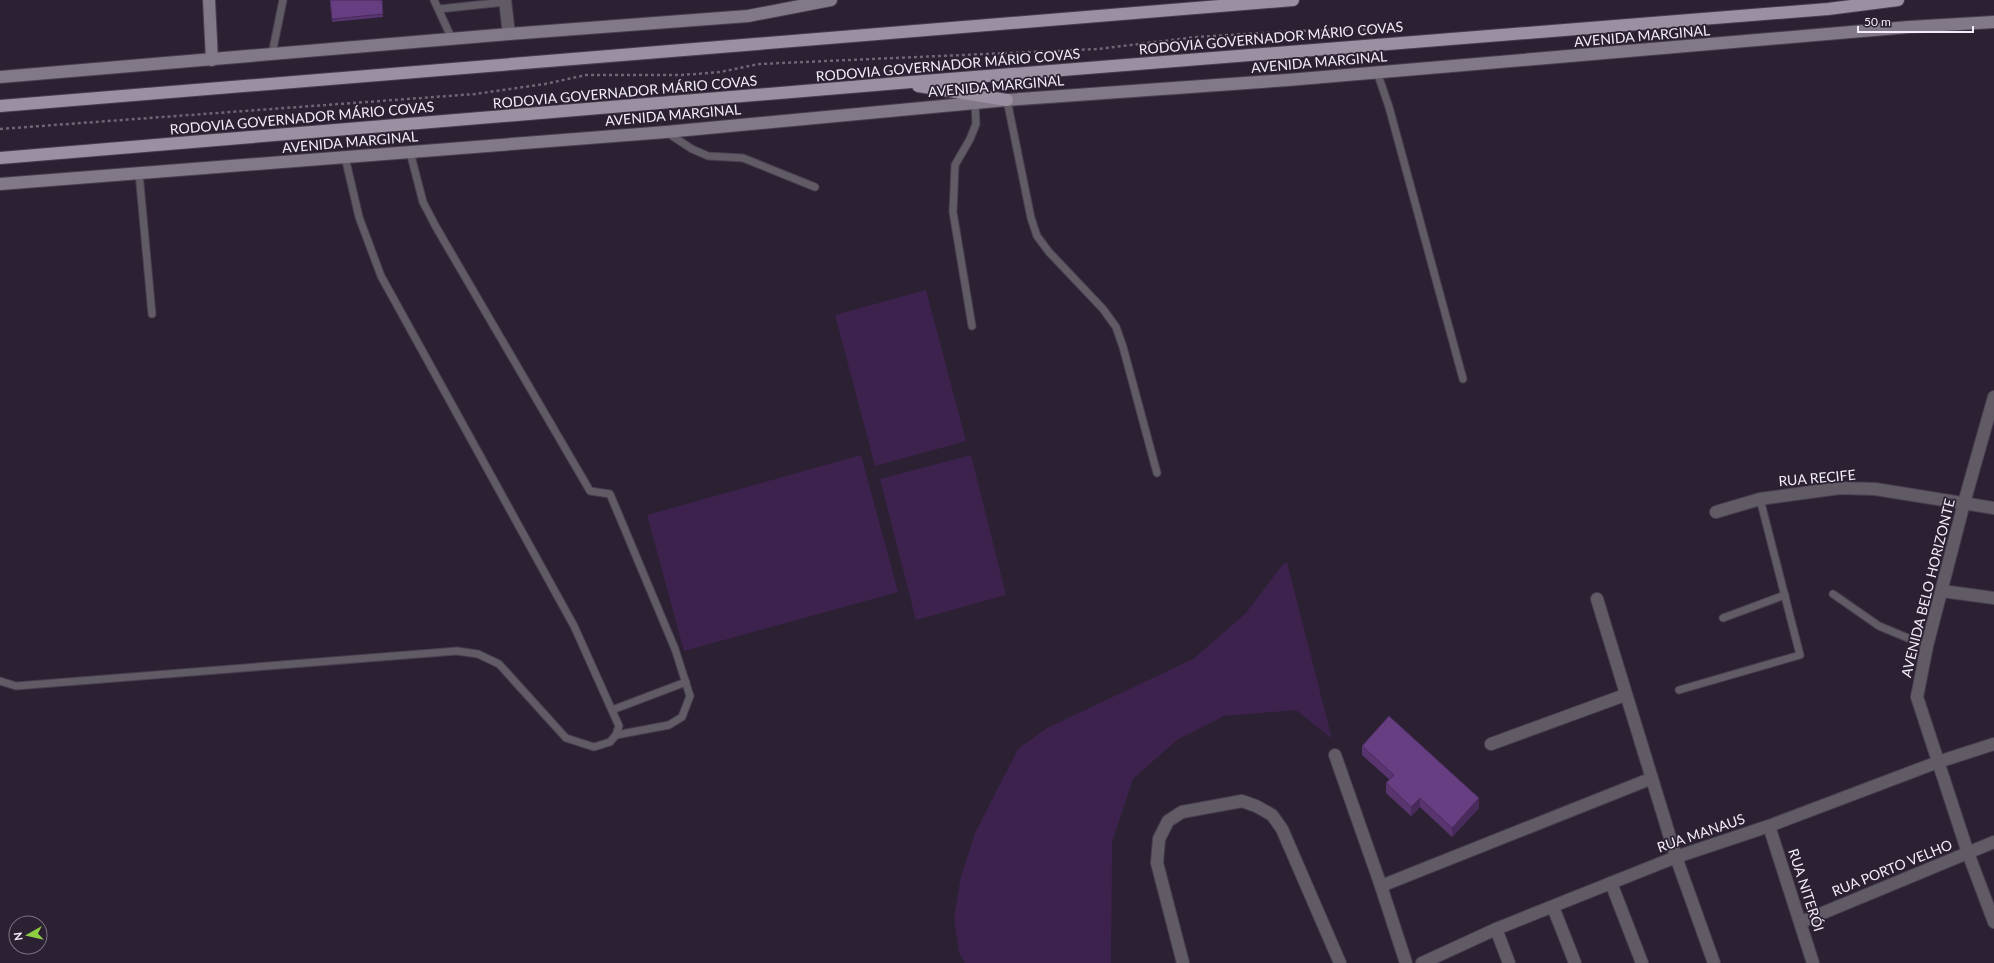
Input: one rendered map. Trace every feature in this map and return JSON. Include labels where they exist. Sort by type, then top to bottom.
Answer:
[{"type":"main road","points":[[0,106],[1294,0]]},
{"type":"main road","name":"RODOVIA GOVERNADOR MÁRIO COVAS","points":[[0,158],[899,83],[1820,10],[1898,0]]},
{"type":"main road","points":[[899,83],[1006,100]]},
{"type":"street","points":[[209,0],[212,60]]},
{"type":"street","points":[[0,77],[509,34],[748,16],[831,0]]},
{"type":"street","points":[[505,1],[509,34]]},
{"type":"street","name":"AVENIDA MARGINAL","points":[[0,184],[666,132],[1006,100],[1377,72],[1910,27],[1994,22]]},
{"type":"street","name":"AVENIDA BELO HORIZONTE","points":[[1994,397],[1964,503],[1928,646],[1917,697],[1968,853],[1994,922]]},
{"type":"street","name":"RUA RECIFE","points":[[1716,512],[1760,499],[1840,488],[1875,489],[1994,508]]},
{"type":"street","points":[[1942,591],[1994,598]]},
{"type":"street","points":[[1596,599],[1650,779],[1714,963]]},
{"type":"street","points":[[1491,744],[1625,695]]},
{"type":"street","name":"RUA MANAUS","points":[[1422,963],[1439,959],[1496,929],[1676,857],[1769,826],[1938,762],[1994,744]]},
{"type":"street","points":[[1335,754],[1406,963]]},
{"type":"street","points":[[1381,886],[1650,779]]},
{"type":"street","points":[[1183,963],[1157,863],[1158,839],[1168,821],[1182,812],[1242,801],[1256,806],[1272,815],[1282,829],[1340,963]]},
{"type":"street","name":"RUA NITERÓI","points":[[1769,826],[1813,963]]},
{"type":"street","name":"RUA PORTO VELHO","points":[[1801,922],[1994,842]]},
{"type":"street","points":[[1611,883],[1642,963]]},
{"type":"street","points":[[1553,907],[1575,963]]},
{"type":"street","points":[[1496,929],[1509,963]]},
{"type":"lane","points":[[272,54],[283,0]]},
{"type":"lane","points":[[434,0],[452,39]]},
{"type":"lane","points":[[439,8],[505,1]]},
{"type":"lane","points":[[1377,72],[1389,107],[1463,379]]},
{"type":"lane","points":[[1006,100],[1031,218],[1037,236],[1049,252],[1103,309],[1116,327],[1123,346],[1157,473]]},
{"type":"lane","points":[[972,326],[953,212],[955,165],[970,139],[976,124],[975,103]]},
{"type":"lane","points":[[666,132],[692,149],[708,156],[743,158],[815,187]]},
{"type":"lane","points":[[410,152],[423,202],[440,234],[590,491],[610,494],[675,648],[690,696],[682,716],[669,725],[616,735]]},
{"type":"lane","points":[[0,681],[16,686],[457,651],[478,654],[499,664],[566,738],[594,748],[610,742],[616,735],[618,726],[612,710],[574,626],[381,276],[359,217],[346,157]]},
{"type":"lane","points":[[138,173],[152,314]]},
{"type":"lane","points":[[1679,690],[1800,655],[1760,499]]},
{"type":"lane","points":[[1832,594],[1879,626],[1928,646]]},
{"type":"lane","points":[[1723,618],[1785,595]]},
{"type":"lane","points":[[612,710],[686,682]]},
{"type":"path","points":[[0,129],[474,94],[545,84],[586,75],[682,75],[720,72],[759,64],[1098,49],[1196,37],[1295,31],[1394,29]]},
{"type":"shaded area","points":[[926,290],[966,441],[875,466],[835,315]]},
{"type":"shaded area","points":[[861,455],[898,592],[684,651],[647,515]]},
{"type":"shaded area","points":[[971,455],[1006,595],[916,620],[880,479]]},
{"type":"shaded area","points":[[1287,562],[1332,739],[1296,710],[1224,716],[1177,740],[1133,779],[1112,842],[1111,963],[965,963],[959,953],[954,917],[961,876],[975,833],[1018,749],[1047,728],[1193,659],[1246,613],[1283,564]]},
{"type":"building","points":[[330,0],[382,0],[383,14],[332,19]]},
{"type":"building","points":[[1389,716],[1479,798],[1452,828],[1420,798],[1411,807],[1386,783],[1394,775],[1362,746]]}]
